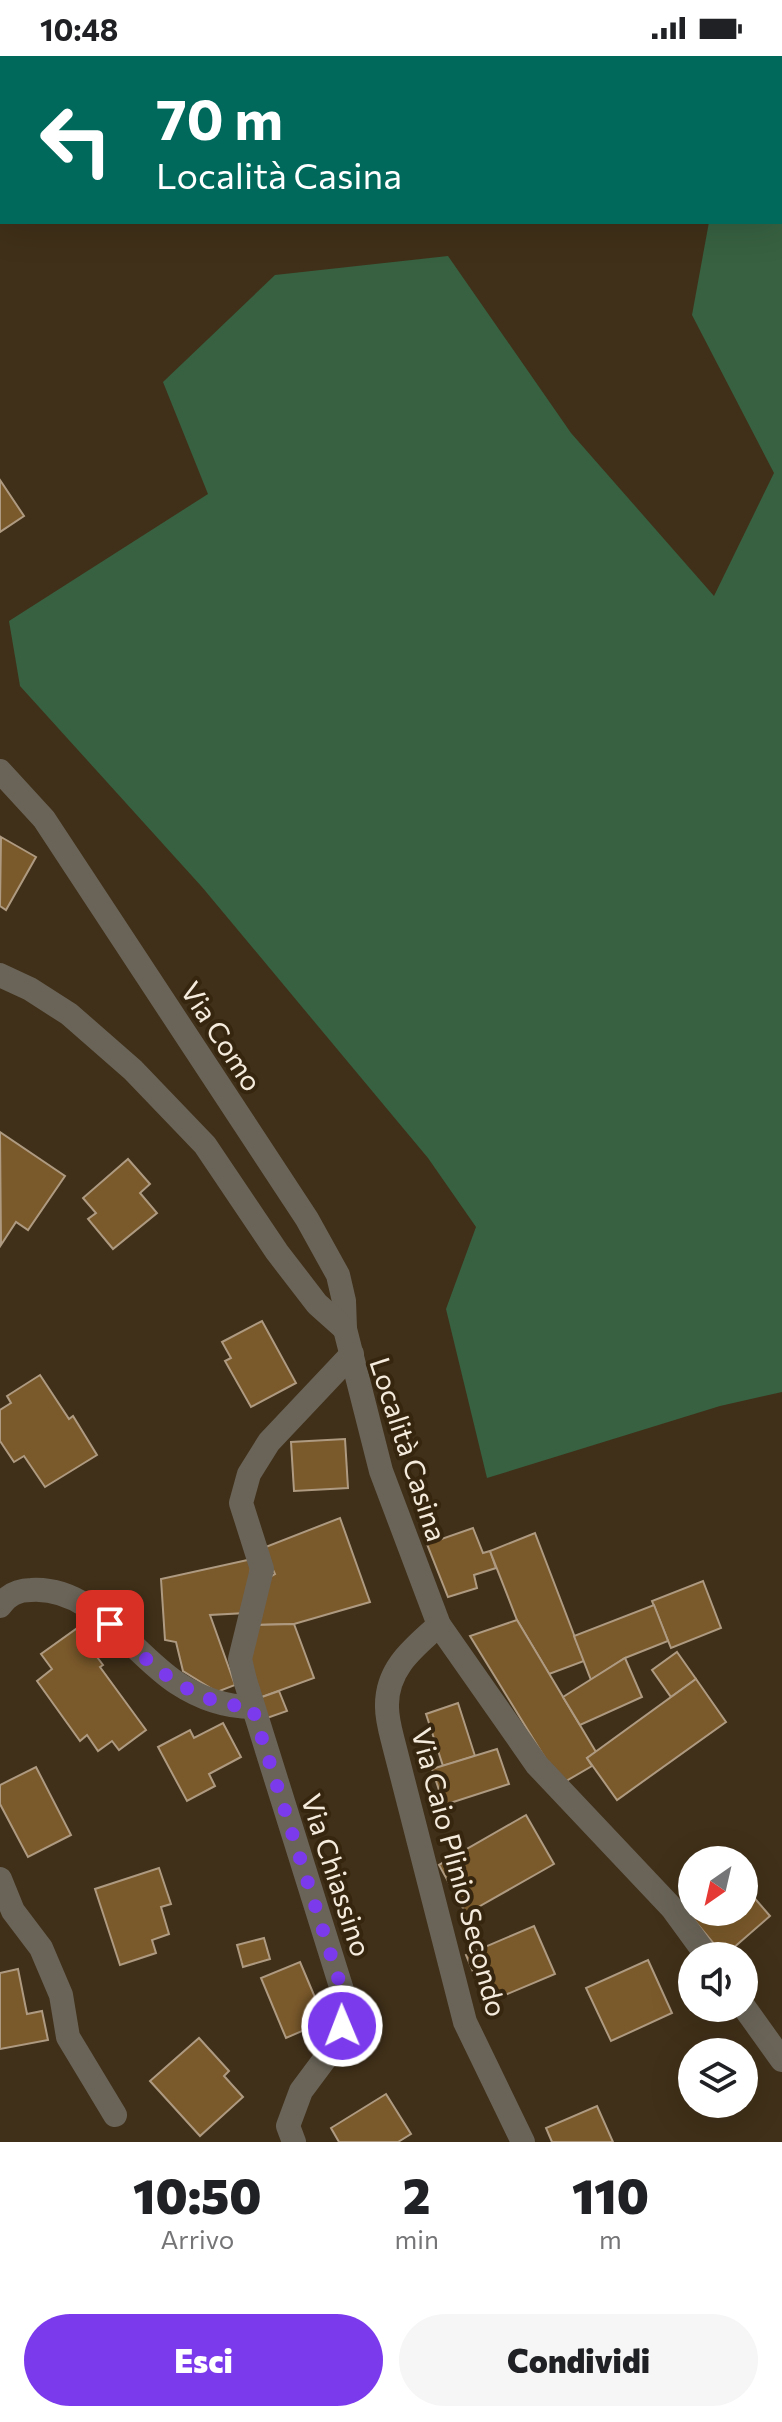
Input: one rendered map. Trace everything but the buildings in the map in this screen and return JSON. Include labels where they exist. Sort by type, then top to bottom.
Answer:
[{"type":"street","name":"Via Como","points":[[0,771],[44,819],[307,1219],[338,1275],[344,1301],[345,1329],[352,1354]]},
{"type":"street","points":[[0,975],[30,989],[69,1014],[143,1081],[205,1145],[285,1262],[317,1304],[345,1329]]},
{"type":"street","name":"Località Casina","points":[[352,1354],[381,1471],[439,1625],[537,1765],[672,1908],[697,1942]]},
{"type":"street","name":"Località Casina","points":[[252,1707],[240,1659],[262,1569],[241,1503],[249,1474],[269,1442],[352,1354]]},
{"type":"street","points":[[0,1606],[8,1595],[25,1590],[61,1592],[110,1624],[178,1684],[220,1704],[252,1707]]},
{"type":"street","name":"Via Caio Plinio Secondo","points":[[439,1625],[399,1664],[390,1684],[387,1708],[465,2022],[523,2142]]},
{"type":"street","name":"Via Chiassino","points":[[252,1707],[348,2009],[336,2044],[301,2091],[288,2126],[294,2142]]},
{"type":"street","points":[[0,1879],[13,1911],[41,1948],[61,1995],[68,2037],[115,2115]]},
{"type":"street","points":[[755,2022],[782,2060]]},
{"type":"green space","points":[[709,224],[782,224],[782,1392],[720,1406],[487,1478],[446,1309],[476,1227],[428,1158],[202,887],[20,686],[9,621],[208,494],[163,382],[275,275],[448,256],[571,433],[714,596],[774,473],[692,315]]},
{"type":"route","points":[[110,1624],[178,1684],[220,1704],[252,1707],[348,2009],[342,2026]]}]
